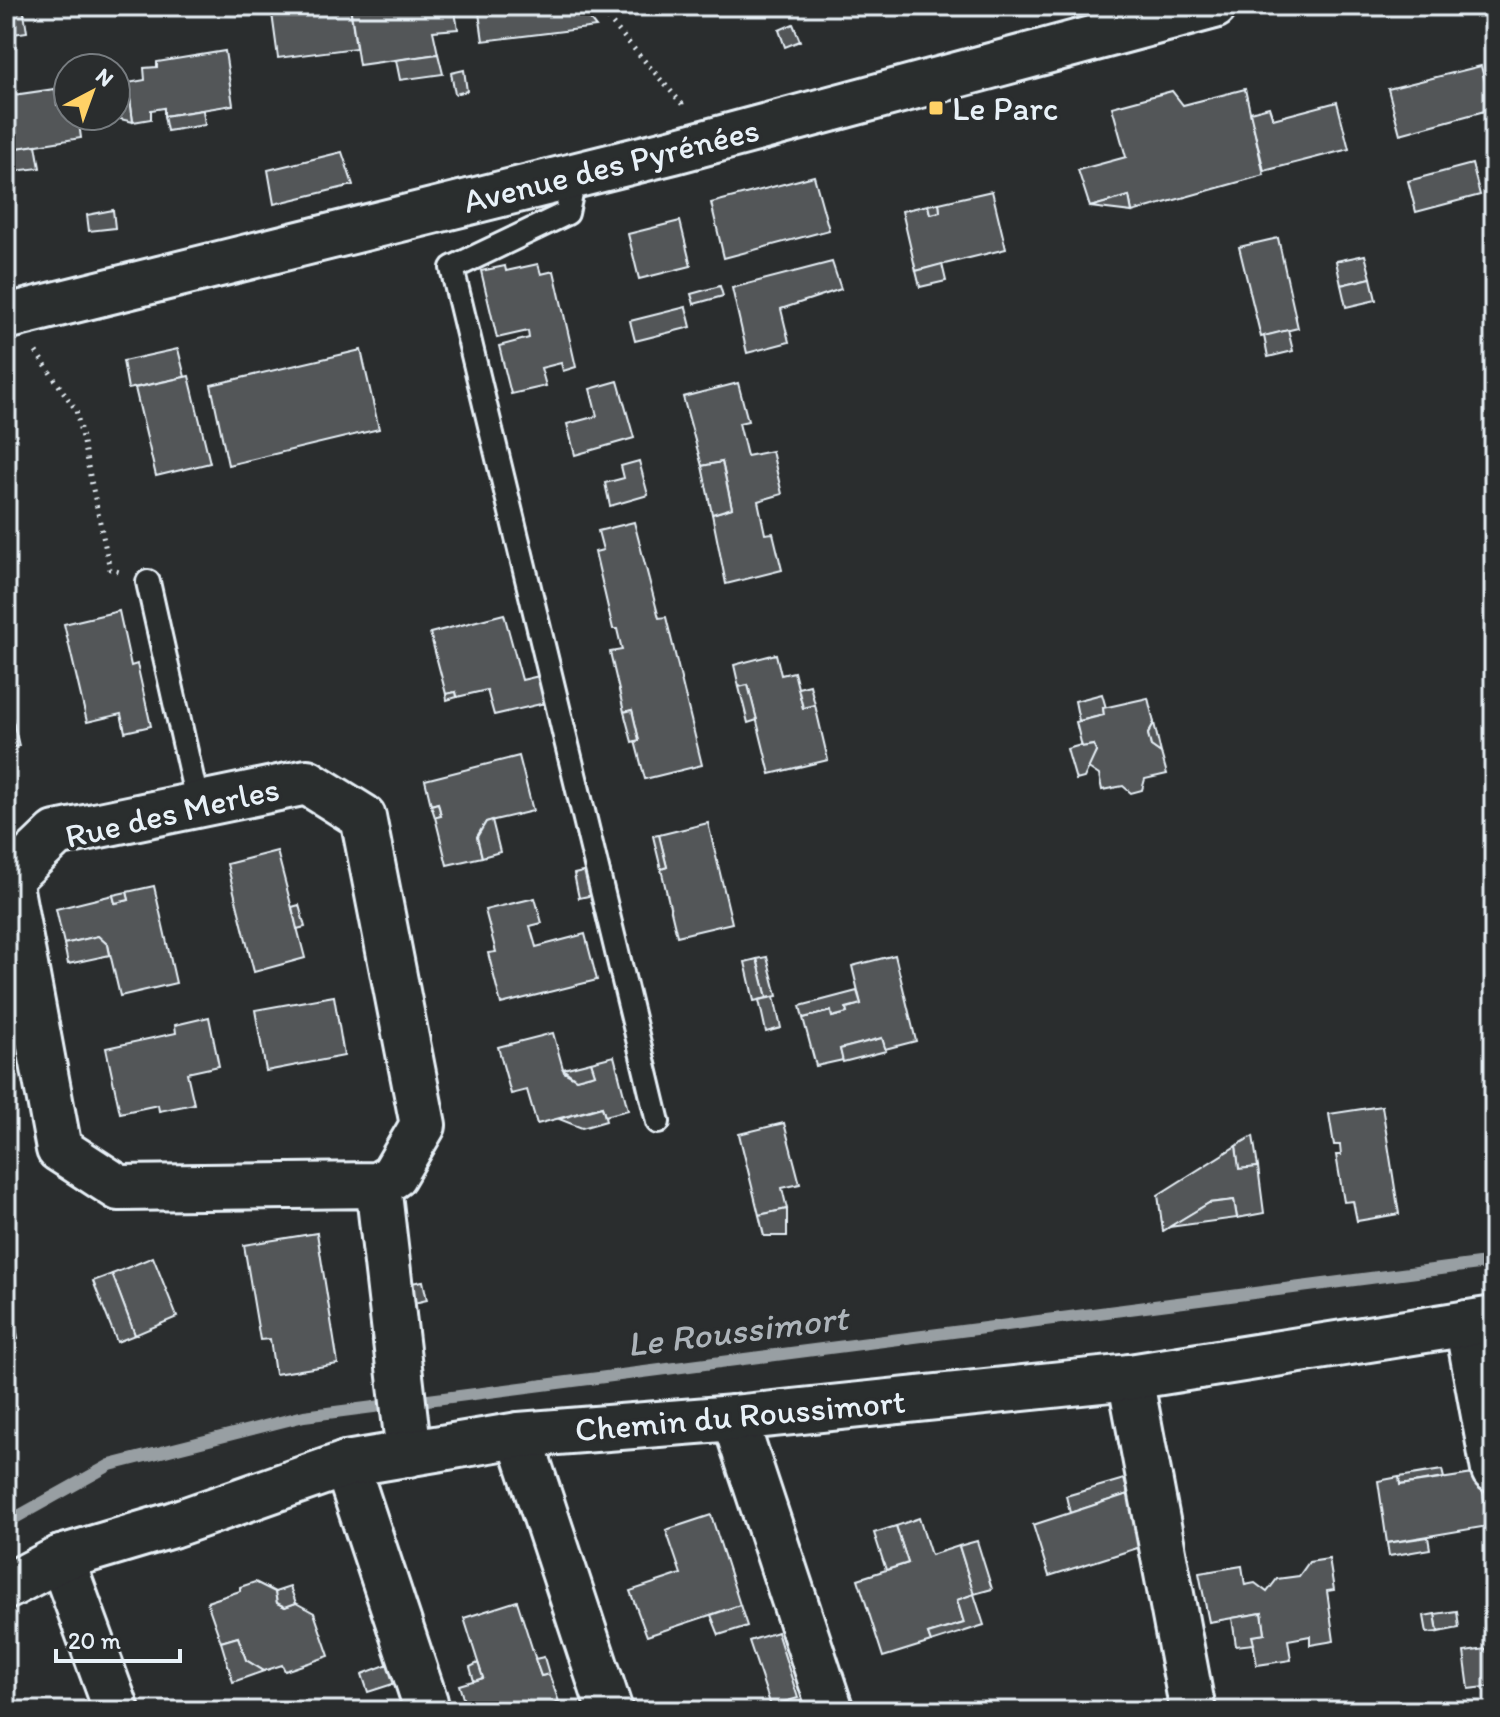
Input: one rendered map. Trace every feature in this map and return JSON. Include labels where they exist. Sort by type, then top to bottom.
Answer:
[{"type":"street","name":"Avenue des Pyrénées","points":[[11,316],[674,151],[1214,6]]},
{"type":"street","name":"Rue des Merles","points":[[307,782],[363,817],[423,1125],[393,1176],[378,1185],[119,1188],[59,1149],[9,879],[56,834],[307,782]]},
{"type":"street","points":[[378,1185],[409,1454]]},
{"type":"street","points":[[1480,1321],[1494,1470]]},
{"type":"street","name":"Chemin du Roussimort","points":[[6,1587],[61,1558],[172,1525],[346,1464],[519,1435],[734,1418],[1130,1377],[1480,1321]]},
{"type":"street","points":[[1130,1377],[1193,1711]]},
{"type":"street","points":[[734,1418],[831,1711]]},
{"type":"street","points":[[519,1435],[610,1711]]},
{"type":"street","points":[[346,1464],[425,1702]]},
{"type":"street","points":[[61,1558],[117,1711]]},
{"type":"lane","points":[[575,175],[567,213],[452,268],[658,1122]]},
{"type":"lane","points":[[148,582],[198,805]]},
{"type":"path","points":[[597,6],[682,104],[674,151]]},
{"type":"path","points":[[11,316],[20,338],[41,357],[76,410],[110,569],[148,582]]},
{"type":"building","points":[[6,6],[23,6],[27,32],[6,35]]},
{"type":"building","points":[[271,6],[350,6],[356,48],[278,58]]},
{"type":"building","points":[[350,6],[371,6],[371,9],[454,6],[458,29],[433,31],[438,54],[359,65]]},
{"type":"building","points":[[478,6],[579,6],[596,27],[483,41]]},
{"type":"building","points":[[793,24],[800,41],[785,47],[779,30]]},
{"type":"building","points":[[225,51],[233,105],[164,116],[164,108],[151,110],[151,119],[133,122],[132,82],[145,80],[144,68],[157,67],[157,62]]},
{"type":"building","points":[[438,54],[443,74],[400,80],[396,60]]},
{"type":"building","points":[[1481,66],[1492,109],[1400,134],[1388,89]]},
{"type":"building","points":[[464,70],[467,91],[455,94],[451,73]]},
{"type":"building","points":[[12,87],[13,95],[52,89],[52,132],[80,132],[81,138],[6,150],[6,88]]},
{"type":"building","points":[[1245,89],[1264,175],[1132,212],[1129,196],[1090,207],[1078,170],[1126,157],[1112,107],[1172,91],[1183,105]]},
{"type":"building","points":[[1337,102],[1349,149],[1264,171],[1250,112],[1269,107],[1273,119]]},
{"type":"building","points":[[203,110],[205,125],[167,131],[164,116]]},
{"type":"building","points":[[36,145],[40,168],[6,172],[6,150]]},
{"type":"building","points":[[342,152],[353,185],[274,204],[268,170]]},
{"type":"building","points":[[1472,164],[1480,195],[1416,212],[1408,181]]},
{"type":"building","points":[[814,176],[829,230],[724,258],[711,203]]},
{"type":"building","points":[[992,191],[1006,249],[916,271],[902,211],[928,205],[930,214],[940,212],[939,203]]},
{"type":"building","points":[[1129,196],[1132,212],[1090,207]]},
{"type":"building","points":[[939,203],[940,212],[930,214],[928,205]]},
{"type":"building","points":[[113,210],[115,228],[89,231],[87,215]]},
{"type":"building","points":[[680,221],[691,266],[639,279],[628,234]]},
{"type":"building","points":[[1278,238],[1298,328],[1261,337],[1239,247]]},
{"type":"building","points":[[1365,255],[1371,278],[1341,285],[1336,261]]},
{"type":"building","points":[[832,262],[841,289],[781,309],[789,342],[747,353],[732,288]]},
{"type":"building","points":[[538,264],[541,274],[554,271],[576,367],[563,371],[561,363],[541,368],[546,386],[511,394],[499,346],[529,338],[528,331],[497,338],[481,271],[505,266],[506,271]]},
{"type":"building","points":[[942,264],[946,281],[920,287],[916,271]]},
{"type":"building","points":[[1371,278],[1376,300],[1346,307],[1341,285]]},
{"type":"building","points":[[720,286],[723,296],[694,304],[691,294]]},
{"type":"building","points":[[686,307],[691,327],[635,341],[630,321]]},
{"type":"building","points":[[1288,330],[1293,351],[1268,357],[1264,336]]},
{"type":"building","points":[[178,349],[185,377],[128,389],[123,361]]},
{"type":"building","points":[[361,350],[379,429],[228,465],[211,385]]},
{"type":"building","points":[[189,376],[210,463],[156,476],[135,388]]},
{"type":"building","points":[[618,381],[634,438],[575,455],[567,424],[597,416],[590,389]]},
{"type":"building","points":[[738,383],[748,421],[739,423],[747,456],[772,451],[782,494],[758,501],[765,534],[773,533],[782,570],[726,584],[712,514],[732,508],[722,462],[702,466],[683,397]]},
{"type":"building","points":[[639,461],[648,495],[610,506],[605,483],[624,478],[621,466]]},
{"type":"building","points":[[722,462],[732,508],[712,514],[702,466]]},
{"type":"building","points":[[634,522],[659,618],[666,617],[702,765],[645,779],[635,741],[639,740],[632,710],[624,712],[610,652],[622,650],[617,629],[613,629],[595,552],[603,550],[598,531]]},
{"type":"building","points":[[119,611],[131,666],[137,664],[151,726],[125,732],[121,714],[87,722],[64,624]]},
{"type":"building","points":[[504,614],[522,680],[539,676],[545,703],[494,715],[487,690],[457,697],[456,692],[446,694],[430,633]]},
{"type":"building","points":[[776,654],[781,675],[794,672],[803,708],[815,705],[828,760],[770,774],[748,685],[739,687],[734,665]]},
{"type":"building","points":[[748,685],[757,720],[748,723],[739,687]]},
{"type":"building","points":[[810,685],[815,705],[803,708],[798,688]]},
{"type":"building","points":[[6,691],[19,746],[6,748]]},
{"type":"building","points":[[456,692],[457,697],[447,700],[446,694]]},
{"type":"building","points":[[1102,694],[1106,708],[1103,708],[1104,715],[1079,721],[1075,701]]},
{"type":"building","points":[[1148,698],[1154,723],[1148,734],[1151,746],[1161,753],[1167,774],[1145,779],[1142,790],[1131,793],[1123,786],[1102,790],[1099,775],[1087,767],[1096,752],[1094,745],[1082,747],[1076,722],[1104,715],[1103,708]]},
{"type":"building","points":[[632,710],[639,740],[632,742],[624,712]]},
{"type":"building","points":[[1154,723],[1161,753],[1151,746],[1148,734]]},
{"type":"building","points":[[1094,745],[1096,752],[1084,778],[1076,780],[1067,749]]},
{"type":"building","points":[[519,756],[533,811],[486,822],[477,837],[482,857],[447,865],[435,817],[441,816],[438,803],[431,805],[425,780]]},
{"type":"building","points":[[438,803],[441,816],[435,817],[431,805]]},
{"type":"building","points":[[492,820],[500,852],[482,857],[477,837],[486,822]]},
{"type":"building","points":[[708,823],[732,923],[677,936],[661,869],[667,867],[659,835]]},
{"type":"building","points":[[659,835],[667,867],[661,869],[653,836]]},
{"type":"building","points":[[277,851],[305,958],[254,972],[227,864]]},
{"type":"building","points":[[587,871],[593,895],[579,898],[574,874]]},
{"type":"building","points":[[154,886],[176,983],[120,996],[108,945],[98,936],[64,944],[56,909],[113,895],[115,903],[129,900],[127,892]]},
{"type":"building","points":[[127,892],[129,900],[115,903],[113,895]]},
{"type":"building","points":[[535,898],[542,923],[530,926],[536,947],[585,934],[597,980],[501,1004],[488,953],[496,952],[485,910]]},
{"type":"building","points":[[299,905],[305,927],[297,929],[292,907]]},
{"type":"building","points":[[98,936],[108,945],[110,955],[68,964],[64,944]]},
{"type":"building","points":[[895,955],[916,1041],[885,1049],[882,1038],[840,1049],[843,1060],[816,1066],[803,1018],[831,1011],[832,1017],[847,1013],[846,1008],[861,1004],[852,966]]},
{"type":"building","points":[[767,957],[777,996],[767,998],[757,959]]},
{"type":"building","points":[[757,959],[767,998],[754,1001],[745,962]]},
{"type":"building","points":[[857,991],[861,1004],[846,1008],[847,1013],[832,1017],[831,1011],[803,1018],[800,1006]]},
{"type":"building","points":[[334,996],[344,1056],[266,1071],[255,1010]]},
{"type":"building","points":[[774,997],[781,1028],[766,1032],[759,1000]]},
{"type":"building","points":[[209,1017],[219,1066],[187,1073],[194,1104],[159,1111],[158,1105],[120,1113],[106,1048],[176,1033],[175,1025]]},
{"type":"building","points":[[553,1033],[564,1072],[576,1079],[595,1074],[591,1062],[614,1056],[628,1110],[605,1116],[602,1107],[537,1124],[527,1090],[511,1094],[498,1047]]},
{"type":"building","points":[[882,1038],[886,1051],[843,1062],[840,1049]]},
{"type":"building","points":[[591,1062],[595,1074],[576,1079],[563,1069]]},
{"type":"building","points":[[1382,1106],[1399,1214],[1357,1221],[1353,1201],[1344,1202],[1336,1155],[1341,1155],[1340,1145],[1334,1145],[1329,1114]]},
{"type":"building","points":[[602,1107],[606,1121],[582,1128],[559,1119]]},
{"type":"building","points":[[784,1123],[800,1184],[782,1188],[787,1209],[759,1215],[739,1134]]},
{"type":"building","points":[[1253,1136],[1258,1167],[1239,1169],[1236,1146]]},
{"type":"building","points":[[1236,1146],[1239,1169],[1258,1167],[1264,1213],[1237,1218],[1234,1200],[1209,1203],[1163,1231],[1158,1195]]},
{"type":"building","points":[[1234,1200],[1237,1218],[1169,1227],[1209,1203]]},
{"type":"building","points":[[787,1209],[787,1236],[764,1236],[759,1215]]},
{"type":"building","points":[[317,1233],[338,1364],[275,1374],[270,1339],[260,1340],[244,1245]]},
{"type":"building","points":[[153,1257],[177,1317],[135,1335],[112,1274]]},
{"type":"building","points":[[6,1263],[18,1339],[6,1341]]},
{"type":"building","points":[[112,1274],[135,1335],[117,1342],[93,1281]]},
{"type":"building","points":[[423,1281],[427,1300],[414,1303],[411,1283]]},
{"type":"building","points":[[1442,1470],[1444,1478],[1400,1485],[1399,1477]]},
{"type":"building","points":[[1480,1473],[1488,1526],[1387,1543],[1378,1481],[1399,1477],[1400,1485]]},
{"type":"building","points":[[1124,1479],[1128,1494],[1070,1513],[1066,1496]]},
{"type":"building","points":[[1131,1493],[1147,1545],[1049,1576],[1033,1525]]},
{"type":"building","points":[[711,1515],[740,1605],[647,1636],[630,1591],[681,1574],[666,1530]]},
{"type":"building","points":[[919,1518],[931,1555],[959,1546],[974,1594],[957,1600],[964,1623],[928,1634],[931,1642],[883,1657],[858,1579],[908,1563],[896,1526]]},
{"type":"building","points":[[896,1526],[908,1563],[886,1570],[874,1533]]},
{"type":"building","points":[[1428,1537],[1430,1549],[1389,1556],[1387,1543]]},
{"type":"building","points":[[977,1541],[992,1589],[974,1594],[959,1546]]},
{"type":"building","points":[[1329,1559],[1334,1590],[1327,1591],[1334,1641],[1310,1645],[1310,1636],[1288,1640],[1291,1660],[1257,1665],[1252,1636],[1265,1634],[1262,1613],[1209,1622],[1199,1573],[1242,1566],[1245,1585],[1255,1583],[1267,1592],[1277,1579],[1299,1576],[1309,1562]]},
{"type":"building","points":[[255,1582],[275,1592],[277,1603],[285,1607],[296,1603],[314,1613],[329,1656],[285,1671],[282,1665],[264,1671],[246,1660],[238,1637],[221,1642],[207,1602],[240,1591],[240,1587]]},
{"type":"building","points":[[290,1587],[296,1603],[285,1607],[277,1603],[275,1592]]},
{"type":"building","points":[[974,1594],[984,1625],[931,1642],[928,1634],[964,1623],[957,1600]]},
{"type":"building","points":[[517,1601],[541,1676],[549,1674],[559,1702],[534,1711],[521,1711],[519,1703],[495,1711],[467,1711],[459,1685],[483,1678],[464,1618]]},
{"type":"building","points":[[740,1605],[747,1626],[719,1635],[711,1615]]},
{"type":"building","points":[[1457,1611],[1459,1628],[1438,1632],[1435,1614]]},
{"type":"building","points":[[1262,1613],[1265,1634],[1252,1636],[1254,1644],[1236,1646],[1232,1618]]},
{"type":"building","points":[[1435,1614],[1438,1632],[1427,1633],[1424,1616]]},
{"type":"building","points":[[777,1632],[798,1698],[771,1706],[749,1641]]},
{"type":"building","points":[[238,1637],[246,1660],[264,1671],[233,1682],[221,1642]]},
{"type":"building","points":[[1494,1648],[1494,1686],[1469,1689],[1464,1652]]},
{"type":"building","points":[[544,1657],[549,1674],[541,1676],[535,1659]]},
{"type":"building","points":[[396,1661],[402,1681],[368,1692],[362,1674]]},
{"type":"building","points":[[478,1663],[483,1678],[474,1681],[470,1667]]},
{"type":"building","points":[[519,1703],[521,1711],[495,1711]]},
{"type":"waterway","name":"Le Roussimort","points":[[6,1523],[110,1465],[304,1416],[1494,1262]]},
{"type":"place","name":"Le Parc","points":[[936,108]]}]
